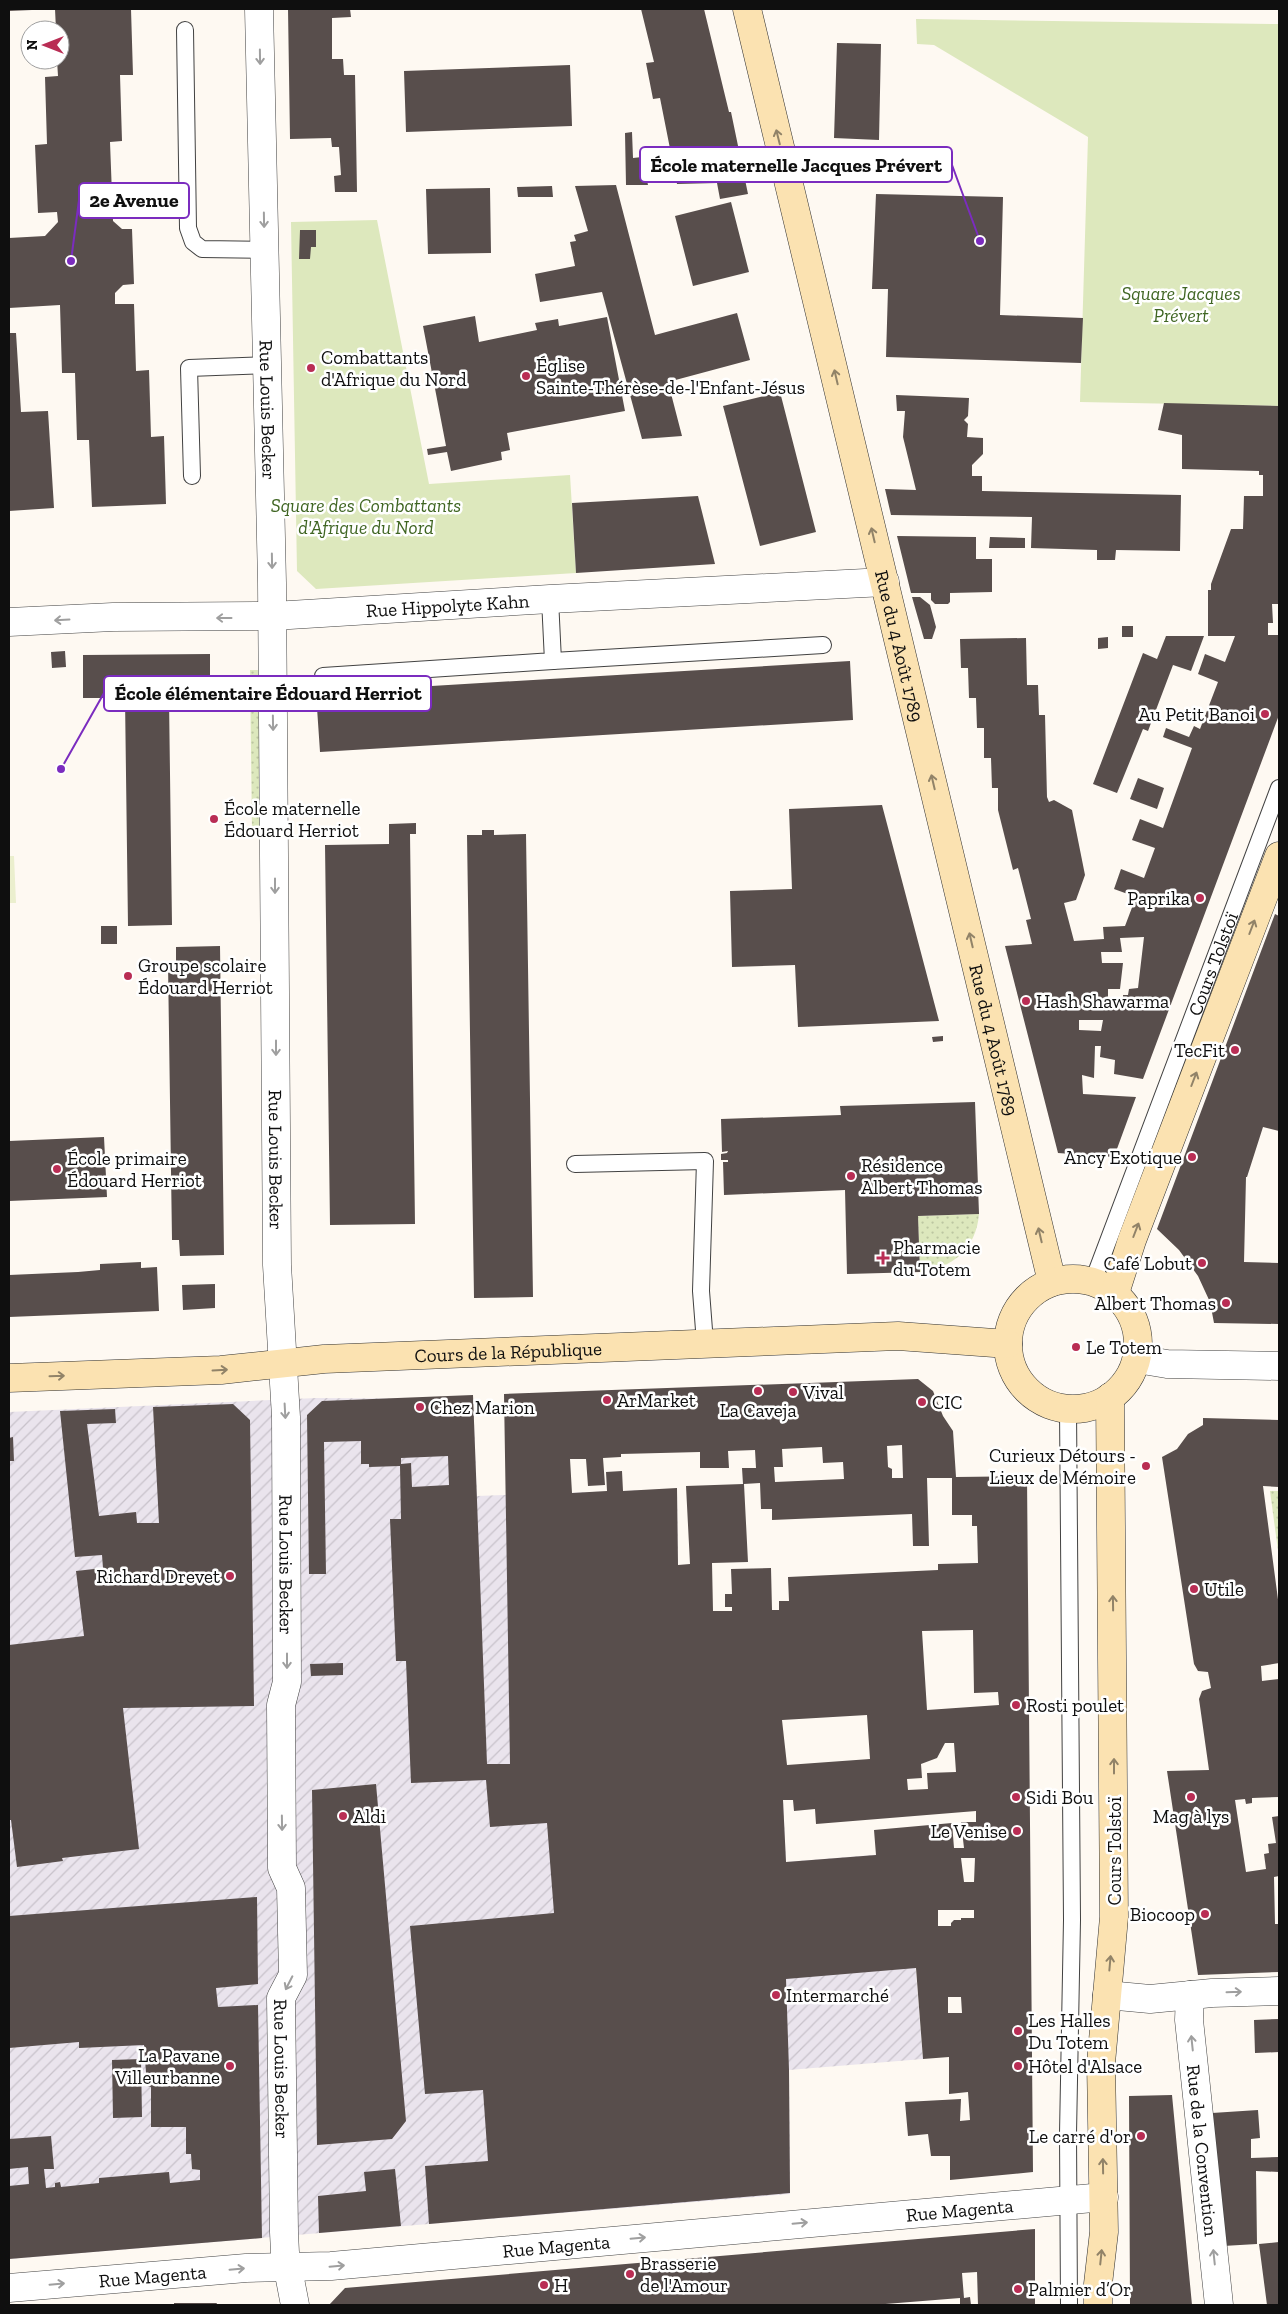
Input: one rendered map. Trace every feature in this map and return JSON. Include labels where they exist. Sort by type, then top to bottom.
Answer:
[{"type":"main road","name":"Rue du 4 Août 1789","points":[[747,9],[1052,1282]]},
{"type":"main road","name":"Cours Tolstoï","points":[[1104,1287],[1132,1240],[1279,856]]},
{"type":"main road","points":[[1065,1279],[1104,1287],[1127,1307],[1135,1323],[1138,1340],[1137,1359],[1122,1386],[1110,1397],[1083,1408],[1068,1409],[1042,1400],[1021,1383],[1014,1371],[1008,1344],[1010,1328],[1016,1313],[1031,1294],[1052,1282],[1065,1279]]},
{"type":"main road","name":"Cours de la République","points":[[9,1378],[221,1370],[324,1359],[898,1336],[1008,1344]]},
{"type":"main road","name":"Cours Tolstoï","points":[[1098,2305],[1098,2284],[1104,2232],[1101,2062],[1114,1917],[1110,1397]]},
{"type":"street","name":"Rue Louis Becker","points":[[259,9],[273,616],[277,1265],[286,1417],[287,1682],[281,1705],[282,1868],[291,1888],[293,1975],[281,1998],[285,2239],[295,2305]]},
{"type":"street","name":"Rue Hippolyte Kahn","points":[[9,622],[113,617],[273,616],[550,599],[885,582]]},
{"type":"street","points":[[1137,1359],[1168,1364],[1279,1366]]},
{"type":"street","points":[[1107,1995],[1150,1999],[1190,1995],[1279,1991]]},
{"type":"street","name":"Rue de la Convention","points":[[1190,1995],[1189,2020],[1219,2305]]},
{"type":"street","name":"Rue Magenta","points":[[9,2288],[246,2268],[331,2266],[1104,2198]]},
{"type":"lane","points":[[185,30],[188,228],[193,242],[202,250],[265,250]]},
{"type":"lane","points":[[192,476],[189,368],[267,365]]},
{"type":"lane","points":[[550,599],[553,661]]},
{"type":"lane","points":[[323,676],[823,645]]},
{"type":"lane","name":"Cours Tolstoï","points":[[1104,1287],[1279,788]]},
{"type":"lane","points":[[575,1164],[705,1161],[702,1291],[705,1344]]},
{"type":"lane","points":[[1068,1409],[1072,1910],[1068,2200],[1069,2305]]},
{"type":"shaded area","points":[[316,1398],[473,1399],[477,1496],[677,1489],[681,1808],[783,1800],[786,1862],[909,1852],[911,1912],[923,2059],[789,2070],[790,2194],[9,2259],[9,1412]]},
{"type":"green space","name":"Square Jacques Prévert","points":[[916,19],[1279,24],[1279,406],[1080,402],[1088,137],[934,45],[917,44]]},
{"type":"green space","name":"Square des Combattants d'Afrique du Nord","points":[[377,220],[429,484],[570,475],[576,573],[316,589],[297,571],[291,222]]},
{"type":"green space","points":[[250,670],[258,670],[260,832],[252,832]]},
{"type":"green space","points":[[9,856],[14,856],[16,903],[9,903]]},
{"type":"green space","points":[[979,1214],[973,1237],[961,1255],[943,1266],[920,1272],[918,1216]]},
{"type":"green space","points":[[1270,1491],[1279,1491],[1279,1558]]},
{"type":"building","points":[[9,9],[32,9],[32,10],[9,11]]},
{"type":"building","points":[[55,9],[131,9],[133,75],[120,75],[122,141],[110,142],[113,221],[122,229],[132,229],[134,284],[123,285],[115,293],[115,304],[134,304],[136,371],[149,370],[151,437],[164,436],[166,504],[92,507],[89,440],[77,440],[75,373],[62,373],[60,305],[9,308],[9,238],[45,236],[58,222],[57,212],[38,213],[35,145],[47,144],[45,77],[58,76],[58,70],[70,70],[70,20],[56,20]]},
{"type":"building","points":[[288,9],[350,9],[351,17],[332,18],[332,59],[343,59],[344,75],[355,75],[357,192],[335,192],[334,176],[341,175],[339,147],[332,147],[331,138],[290,139]]},
{"type":"building","points":[[641,9],[704,9],[729,112],[731,112],[748,194],[720,199],[717,183],[677,184],[660,98],[653,99],[646,63],[654,62]]},
{"type":"building","points":[[837,43],[881,44],[879,140],[834,138]]},
{"type":"building","points":[[570,65],[572,126],[406,132],[404,71]]},
{"type":"building","points":[[632,132],[633,158],[642,157],[648,185],[626,185],[625,133]]},
{"type":"building","points":[[616,185],[655,335],[737,313],[750,360],[668,382],[682,436],[642,439],[602,292],[540,302],[535,274],[575,266],[570,242],[576,241],[574,235],[588,231],[575,186]]},
{"type":"building","points":[[552,186],[553,197],[518,197],[517,187]]},
{"type":"building","points":[[490,188],[491,253],[428,254],[426,189]]},
{"type":"building","points":[[876,194],[1003,197],[1000,315],[1083,318],[1081,363],[886,357],[888,289],[872,289]]},
{"type":"building","points":[[731,202],[749,272],[693,286],[675,216]]},
{"type":"building","points":[[300,230],[316,230],[316,247],[311,247],[310,259],[299,259]]},
{"type":"building","name":"Église Sainte-Thérèse-de-l'Enfant-Jésus","points":[[475,316],[479,342],[537,330],[535,323],[558,319],[559,326],[607,317],[625,411],[507,433],[510,450],[501,452],[502,460],[451,471],[447,452],[428,455],[427,449],[446,446],[423,326]]},
{"type":"building","points":[[9,333],[16,333],[21,412],[48,411],[54,508],[9,511]]},
{"type":"building","points":[[780,392],[816,532],[760,546],[723,406]]},
{"type":"building","points":[[896,395],[969,398],[968,416],[964,420],[968,424],[967,437],[983,438],[983,454],[972,465],[972,476],[982,476],[982,491],[1181,495],[1180,551],[1116,550],[1115,560],[1097,560],[1097,550],[1031,548],[1032,517],[891,515],[885,489],[916,490],[903,437],[905,411],[897,411]]},
{"type":"building","points":[[1164,403],[1279,406],[1279,604],[1272,604],[1273,623],[1268,623],[1268,635],[1279,635],[1279,715],[1143,1079],[1114,1074],[1115,1060],[1100,1057],[1101,1046],[1095,1046],[1094,1078],[1082,1075],[1083,1094],[1136,1097],[1114,1157],[1058,1153],[1005,946],[1032,944],[1026,920],[1031,919],[1018,868],[1013,870],[998,810],[998,788],[992,788],[991,758],[984,758],[984,728],[977,728],[976,698],[969,698],[968,668],[961,668],[960,639],[1026,638],[1027,685],[1038,685],[1039,715],[1045,715],[1047,797],[1049,802],[1054,800],[1072,810],[1085,875],[1076,900],[1064,903],[1074,941],[1104,939],[1103,927],[1125,926],[1136,897],[1114,889],[1121,869],[1144,878],[1155,848],[1132,840],[1140,819],[1163,828],[1192,748],[1163,737],[1166,728],[1189,737],[1194,726],[1200,729],[1218,682],[1198,674],[1205,654],[1225,662],[1235,636],[1208,636],[1208,590],[1211,590],[1211,584],[1231,529],[1243,529],[1244,496],[1263,496],[1263,475],[1259,475],[1259,471],[1182,469],[1182,435],[1158,430]],"holes":[[[1144,937],[1138,988],[1129,989],[1128,995],[1123,995],[1123,999],[1117,998],[1117,1002],[1108,1001],[1108,989],[1120,989],[1123,963],[1102,963],[1101,952],[1122,952],[1120,938]],[[1079,1020],[1103,1020],[1101,1031],[1079,1030]]]},
{"type":"building","points":[[698,496],[715,564],[576,573],[572,503]]},
{"type":"building","points":[[897,536],[976,537],[976,559],[992,559],[992,592],[950,593],[950,602],[948,604],[935,604],[931,600],[931,593],[911,593]]},
{"type":"building","points":[[990,537],[1025,538],[1025,548],[989,548]]},
{"type":"building","points":[[912,597],[920,597],[930,605],[936,627],[932,639],[924,639]]},
{"type":"building","points":[[1122,626],[1133,626],[1133,637],[1122,637]]},
{"type":"building","points":[[1166,636],[1204,636],[1191,671],[1173,665],[1148,731],[1143,729],[1117,793],[1093,784],[1143,653],[1157,659]]},
{"type":"building","points":[[1108,637],[1108,648],[1098,649],[1098,638]]},
{"type":"building","points":[[65,651],[66,667],[52,668],[51,652]]},
{"type":"building","points":[[210,654],[210,697],[169,698],[172,925],[128,926],[125,698],[83,698],[83,655]]},
{"type":"building","points":[[850,661],[853,720],[320,752],[316,693]]},
{"type":"building","points":[[1138,778],[1164,788],[1157,809],[1130,799]]},
{"type":"building","points":[[882,805],[939,1021],[798,1027],[795,965],[732,967],[730,891],[792,889],[789,809]]},
{"type":"building","points":[[416,823],[416,834],[410,834],[415,1224],[330,1225],[325,845],[389,844],[389,824]]},
{"type":"building","points":[[482,830],[494,830],[494,835],[526,834],[533,1297],[474,1298],[467,835],[482,835]]},
{"type":"building","points":[[1275,914],[1279,916],[1279,1131],[1263,1127],[1246,1177],[1244,1262],[1279,1263],[1279,1324],[1214,1323],[1210,1302],[1198,1276],[1179,1250],[1157,1229]]},
{"type":"building","points":[[101,926],[117,926],[117,944],[101,944]]},
{"type":"building","points":[[220,946],[224,1255],[180,1256],[179,1240],[172,1240],[168,963],[176,963],[176,947]]},
{"type":"building","points":[[943,1036],[943,1041],[933,1042],[932,1037]]},
{"type":"building","name":"Résidence Albert Thomas","points":[[975,1102],[979,1214],[918,1216],[920,1272],[847,1274],[845,1190],[724,1195],[723,1162],[728,1162],[728,1160],[721,1160],[721,1154],[728,1151],[722,1152],[721,1119],[841,1115],[840,1106]]},
{"type":"building","name":"École primaire Édouard Herriot","points":[[104,1137],[107,1197],[9,1201],[9,1141]]},
{"type":"building","points":[[141,1262],[141,1268],[157,1267],[159,1311],[9,1317],[9,1275],[100,1270],[100,1264]]},
{"type":"building","points":[[215,1284],[215,1308],[183,1310],[182,1285]]},
{"type":"building","points":[[918,1379],[933,1391],[943,1416],[953,1431],[956,1477],[1027,1476],[1033,2172],[950,2180],[950,2156],[931,2156],[928,2134],[908,2136],[905,2102],[961,2099],[960,2121],[970,2120],[968,2092],[949,2094],[949,2057],[923,2059],[916,1968],[786,1979],[790,2193],[429,2224],[425,2166],[488,2161],[483,2090],[425,2094],[410,1926],[554,1913],[547,1823],[490,1827],[486,1780],[411,1783],[406,1661],[396,1661],[390,1519],[401,1519],[400,1466],[369,1467],[369,1464],[361,1464],[361,1441],[324,1442],[326,1574],[309,1574],[307,1415],[322,1401],[473,1395],[487,1764],[510,1764],[504,1394]],"holes":[[[902,1445],[903,1478],[892,1478],[892,1469],[888,1467],[887,1446]],[[822,1447],[823,1463],[843,1462],[844,1479],[775,1482],[774,1467],[783,1467],[782,1449]],[[755,1450],[756,1468],[742,1468],[743,1484],[686,1486],[690,1564],[678,1565],[677,1488],[623,1491],[622,1471],[606,1472],[607,1491],[572,1493],[570,1459],[586,1459],[588,1486],[605,1485],[603,1458],[621,1457],[621,1454],[700,1452],[700,1468],[729,1468],[728,1451]],[[448,1456],[449,1485],[412,1487],[411,1463],[401,1464],[401,1458]],[[927,1478],[952,1478],[952,1515],[972,1515],[972,1526],[977,1526],[978,1563],[938,1564],[938,1570],[788,1577],[789,1601],[779,1601],[779,1610],[772,1610],[771,1568],[731,1569],[732,1594],[725,1594],[725,1607],[732,1607],[732,1611],[713,1611],[712,1563],[748,1562],[744,1484],[760,1483],[761,1509],[772,1509],[772,1520],[912,1514],[913,1546],[929,1546]],[[973,1630],[974,1693],[998,1692],[999,1705],[927,1710],[922,1631]],[[867,1715],[870,1759],[787,1765],[782,1720]],[[945,1743],[954,1743],[956,1772],[927,1773],[928,1789],[908,1790],[907,1779],[922,1778],[921,1764],[937,1758]],[[783,1800],[793,1800],[794,1811],[815,1809],[816,1824],[976,1811],[976,1822],[961,1822],[964,1848],[954,1848],[952,1823],[874,1830],[876,1855],[786,1862]],[[961,1858],[975,1858],[974,1882],[964,1882]],[[938,1910],[974,1910],[974,1918],[961,1918],[961,1920],[954,1920],[951,1926],[938,1926]],[[948,1997],[961,1997],[962,2013],[948,2013]]]},
{"type":"building","points":[[233,1404],[250,1420],[254,1706],[123,1708],[139,1849],[62,1858],[63,1861],[17,1867],[11,1820],[9,1820],[9,1645],[84,1636],[76,1571],[103,1568],[102,1555],[75,1557],[60,1411],[115,1409],[116,1423],[87,1424],[99,1516],[136,1512],[137,1523],[159,1523],[153,1407]]},
{"type":"building","points":[[1203,1418],[1279,1420],[1279,1487],[1263,1486],[1279,1607],[1279,1663],[1261,1666],[1262,1681],[1279,1679],[1279,1797],[1252,1798],[1252,1803],[1246,1804],[1245,1799],[1235,1800],[1246,1872],[1266,1869],[1264,1854],[1269,1853],[1268,1844],[1276,1843],[1272,1817],[1279,1816],[1279,1876],[1274,1877],[1275,1924],[1279,1924],[1279,1972],[1198,1975],[1167,1771],[1209,1770],[1199,1699],[1202,1691],[1211,1688],[1208,1672],[1198,1671],[1194,1664],[1162,1457],[1177,1449],[1188,1434],[1203,1425]]},
{"type":"building","points":[[13,1437],[14,1461],[9,1461],[9,1438]]},
{"type":"building","points":[[343,1663],[343,1675],[311,1676],[310,1664]]},
{"type":"building","points":[[376,1784],[406,2121],[392,2139],[317,2145],[312,1790]]},
{"type":"building","points":[[257,1897],[258,1984],[216,1988],[218,2007],[258,2005],[262,2238],[9,2259],[9,2186],[29,2184],[28,2167],[9,2169],[9,2139],[51,2136],[54,2169],[44,2169],[46,2188],[55,2187],[55,2183],[60,2182],[61,2187],[99,2183],[99,2178],[169,2172],[170,2183],[200,2180],[200,2170],[192,2169],[191,2154],[186,2154],[186,2127],[151,2127],[151,2087],[147,2086],[144,2045],[79,2048],[79,2042],[9,2048],[9,1916]]},
{"type":"building","points":[[1279,2019],[1279,2052],[1255,2053],[1254,2020]]},
{"type":"building","points":[[141,2059],[142,2117],[113,2118],[112,2060]]},
{"type":"building","points":[[1172,2095],[1192,2305],[1130,2305],[1129,2096]]},
{"type":"building","points":[[1258,2110],[1260,2138],[1251,2139],[1251,2158],[1279,2157],[1279,2172],[1256,2171],[1257,2244],[1223,2246],[1212,2113]]},
{"type":"building","points":[[395,2169],[401,2226],[319,2233],[318,2196],[366,2191],[364,2172]]},
{"type":"building","points":[[1035,2229],[1035,2305],[978,2305],[977,2272],[962,2273],[964,2298],[970,2297],[971,2305],[960,2305],[960,2298],[873,2305],[329,2305],[345,2288]]},
{"type":"building","points":[[1279,2242],[1279,2305],[1267,2305],[1259,2244]]},
{"type":"building","points":[[174,2303],[217,2303],[216,2305],[174,2305]]},
{"type":"place","name":"École maternelle Jacques Prévert","points":[[980,241]]},
{"type":"place","name":"2e Avenue","points":[[71,261]]},
{"type":"place","name":"Combattants d'Afrique du Nord","points":[[311,368]]},
{"type":"place","name":"Église Sainte-Thérèse-de-l'Enfant-Jésus","points":[[526,376]]},
{"type":"place","name":"Au Petit Banoi","points":[[1265,714]]},
{"type":"place","name":"École élémentaire Édouard Herriot","points":[[61,769]]},
{"type":"place","name":"École maternelle Édouard Herriot","points":[[214,819]]},
{"type":"place","name":"Paprika","points":[[1200,898]]},
{"type":"place","name":"Groupe scolaire Édouard Herriot","points":[[128,976]]},
{"type":"place","name":"Hash Shawarma","points":[[1026,1001]]},
{"type":"place","name":"TecFit","points":[[1235,1050]]},
{"type":"place","name":"Ancy Exotique","points":[[1192,1157]]},
{"type":"place","name":"École primaire Édouard Herriot","points":[[57,1169]]},
{"type":"place","name":"Résidence Albert Thomas","points":[[851,1176]]},
{"type":"place","name":"Pharmacie du Totem","points":[[883,1258]]},
{"type":"place","name":"Café Lobut","points":[[1202,1263]]},
{"type":"place","name":"Albert Thomas","points":[[1226,1303]]},
{"type":"place","name":"Le Totem","points":[[1076,1347]]},
{"type":"place","name":"La Caveja","points":[[758,1391]]},
{"type":"place","name":"Vival","points":[[793,1392]]},
{"type":"place","name":"ArMarket","points":[[607,1400]]},
{"type":"place","name":"CIC","points":[[922,1402]]},
{"type":"place","name":"Chez Marion","points":[[420,1407]]},
{"type":"place","name":"Curieux Détours - Lieux de Mémoire","points":[[1146,1466]]},
{"type":"place","name":"Richard Drevet","points":[[230,1576]]},
{"type":"place","name":"Utile","points":[[1194,1589]]},
{"type":"place","name":"Rosti poulet","points":[[1016,1705]]},
{"type":"place","name":"Sidi Bou","points":[[1016,1797]]},
{"type":"place","name":"Mag à lys","points":[[1191,1797]]},
{"type":"place","name":"Aldi","points":[[343,1816]]},
{"type":"place","name":"Le Venise","points":[[1017,1831]]},
{"type":"place","name":"Biocoop","points":[[1205,1914]]},
{"type":"place","name":"Intermarché","points":[[776,1995]]},
{"type":"place","name":"Les Halles Du Totem","points":[[1018,2031]]},
{"type":"place","name":"La Pavane Villeurbanne","points":[[230,2066]]},
{"type":"place","name":"Hôtel d'Alsace","points":[[1018,2066]]},
{"type":"place","name":"Le carré d'or","points":[[1141,2136]]},
{"type":"place","name":"Brasserie de l'Amour","points":[[630,2274]]},
{"type":"place","name":"H","points":[[544,2285]]},
{"type":"place","name":"Palmier d’Or","points":[[1018,2289]]}]
